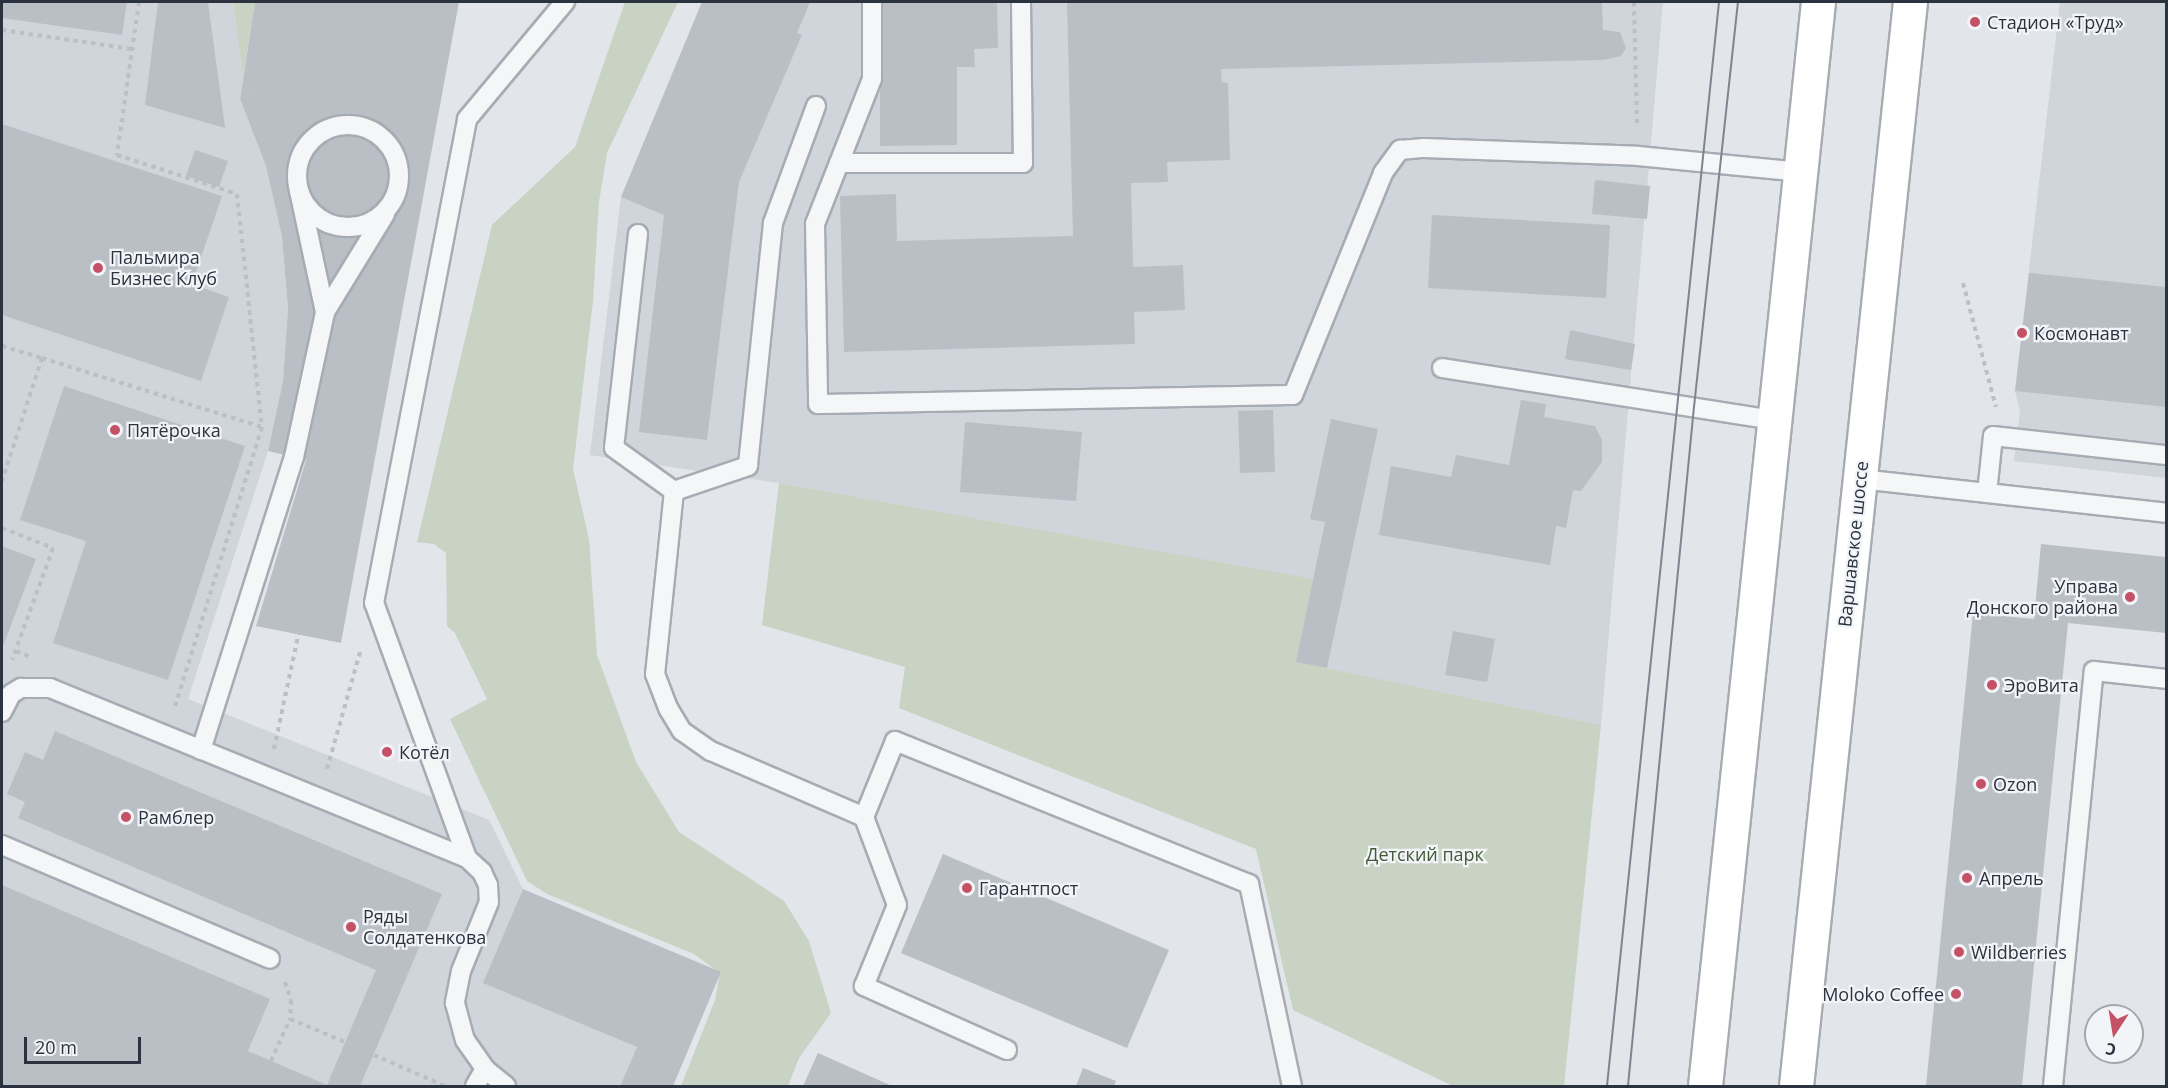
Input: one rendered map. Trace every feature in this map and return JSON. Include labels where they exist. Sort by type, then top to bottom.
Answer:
[{"type":"main road","points":[[1705,1086],[1818,2]]},
{"type":"main road","name":"Варшавское шоссе","points":[[1796,1086],[1910,2]]},
{"type":"lane","points":[[467,858],[374,603],[466,119],[565,2]]},
{"type":"lane","points":[[872,2],[872,79],[815,224],[818,404],[1293,395],[1383,173],[1400,150],[1424,148],[1638,156],[1801,172]]},
{"type":"lane","points":[[839,163],[1023,163],[1021,2]]},
{"type":"lane","points":[[674,491],[748,466],[773,224],[816,106]]},
{"type":"lane","points":[[201,750],[294,457],[325,312],[390,206],[399,184],[397,162],[386,142],[366,128],[344,125],[322,132],[305,147],[297,169],[299,191],[325,312]]},
{"type":"lane","points":[[299,191],[310,211],[329,225],[352,227],[374,221],[390,206]]},
{"type":"lane","points":[[638,234],[614,448],[674,491]]},
{"type":"lane","points":[[1442,368],[1775,420]]},
{"type":"lane","points":[[1987,493],[1994,436],[2166,455]]},
{"type":"lane","points":[[1860,479],[2166,513]]},
{"type":"lane","points":[[674,491],[655,674],[668,708],[682,731],[711,751],[864,817]]},
{"type":"lane","points":[[2053,1086],[2094,671],[2166,679]]},
{"type":"lane","points":[[2,712],[11,694],[32,686],[50,688],[467,858],[482,872],[488,885],[489,902],[461,971],[455,1003],[465,1040],[485,1069],[506,1086]]},
{"type":"lane","points":[[1007,1050],[864,986],[897,905],[864,817],[895,741],[1249,884],[1292,1086]]},
{"type":"lane","points":[[2,845],[270,959]]},
{"type":"lane","points":[[474,1086],[485,1069]]},
{"type":"path","points":[[140,2],[117,155],[237,194],[262,427],[166,736]]},
{"type":"path","points":[[1634,2],[1638,156]]},
{"type":"path","points":[[2,30],[132,49]]},
{"type":"path","points":[[1963,284],[1997,400],[1994,436]]},
{"type":"path","points":[[277,735],[371,297]]},
{"type":"path","points":[[2,346],[262,427]]},
{"type":"path","points":[[2,482],[42,358]]},
{"type":"path","points":[[2,528],[53,548],[16,651]]},
{"type":"path","points":[[325,776],[374,603]]},
{"type":"path","points":[[270,959],[283,975],[291,1000],[290,1019],[272,1061]]},
{"type":"path","points":[[290,1019],[345,1042]]},
{"type":"path","points":[[374,1055],[445,1086]]},
{"type":"shaded area","points":[[2,2],[233,2],[243,77],[240,99],[266,166],[282,237],[288,309],[283,381],[268,451],[188,699],[489,820],[523,889],[484,983],[637,1047],[620,1086],[2,1086]]},
{"type":"shaded area","points":[[702,2],[1663,2],[1601,725],[1296,662],[1313,579],[779,483],[590,455],[621,197]]},
{"type":"shaded area","points":[[2060,2],[2166,2],[2166,478],[2014,461],[2020,412],[2015,391]]},
{"type":"green space","points":[[233,2],[255,2],[243,77]]},
{"type":"green space","points":[[625,2],[678,2],[607,153],[599,202],[593,301],[573,469],[589,539],[597,655],[636,762],[679,832],[784,901],[809,941],[831,1013],[799,1058],[788,1086],[681,1086],[715,1000],[720,973],[694,954],[547,894],[527,881],[450,719],[487,699],[455,633],[447,626],[446,553],[434,544],[417,542],[492,225],[575,147]]},
{"type":"green space","name":"Детский парк","points":[[779,483],[1314,579],[1297,662],[1601,725],[1564,1086],[1453,1086],[1293,1010],[1256,849],[899,708],[905,667],[762,625]]},
{"type":"building","points":[[2,2],[127,2],[122,35],[2,18]]},
{"type":"building","points":[[158,2],[208,2],[225,128],[145,105]]},
{"type":"building","points":[[255,2],[459,2],[341,643],[256,626],[306,460],[268,451],[283,381],[288,309],[282,237],[266,166],[240,99]]},
{"type":"building","points":[[702,2],[810,2],[797,33],[802,35],[739,182],[707,440],[639,432],[664,215],[621,197]]},
{"type":"building","points":[[880,2],[997,2],[998,48],[974,49],[975,67],[957,67],[957,145],[880,146]]},
{"type":"building","points":[[1067,2],[1602,2],[1603,30],[1620,32],[1626,48],[1621,56],[1603,60],[1221,69],[1222,82],[1228,83],[1230,160],[1167,162],[1168,182],[1131,183],[1133,267],[1183,265],[1185,310],[1134,312],[1135,344],[844,352],[840,196],[896,194],[897,241],[1073,236]]},
{"type":"building","points":[[2,124],[222,196],[192,284],[229,297],[201,381],[2,315]]},
{"type":"building","points":[[195,150],[228,161],[219,187],[186,176]]},
{"type":"building","points":[[1595,180],[1650,186],[1647,219],[1592,214]]},
{"type":"building","points":[[1432,215],[1610,225],[1606,298],[1428,288]]},
{"type":"building","points":[[2029,273],[2166,287],[2166,407],[2015,391]]},
{"type":"building","points":[[1570,330],[1635,344],[1631,370],[1565,359]]},
{"type":"building","points":[[64,386],[245,446],[168,680],[53,643],[86,541],[20,520]]},
{"type":"building","points":[[1521,400],[1546,404],[1544,417],[1595,426],[1602,440],[1602,462],[1581,491],[1573,490],[1566,528],[1556,526],[1550,565],[1379,535],[1391,466],[1451,477],[1456,455],[1509,465]]},
{"type":"building","points":[[1273,410],[1275,472],[1240,473],[1238,411]]},
{"type":"building","points":[[1331,419],[1378,429],[1327,668],[1296,662],[1325,522],[1310,519]]},
{"type":"building","points":[[965,422],[1082,432],[1076,501],[960,492]]},
{"type":"building","points":[[2041,544],[2166,557],[2166,633],[2068,623],[2022,1086],[1926,1086],[1973,613],[2034,619]]},
{"type":"building","points":[[2,546],[36,559],[2,649]]},
{"type":"building","points":[[1453,631],[1495,639],[1487,682],[1445,675]]},
{"type":"building","name":"Ряды Солдатенкова","points":[[55,731],[442,894],[360,1086],[2,1086],[2,885],[270,999],[248,1051],[327,1085],[376,970],[18,818],[25,802],[7,794],[25,752],[43,760]]},
{"type":"building","points":[[943,854],[1169,950],[1127,1048],[901,953]]},
{"type":"building","points":[[523,889],[721,972],[673,1086],[620,1086],[637,1047],[483,983]]},
{"type":"building","points":[[818,1053],[892,1086],[803,1086]]},
{"type":"building","points":[[1083,1068],[1116,1081],[1114,1086],[1076,1086]]},
{"type":"tram line","points":[[1607,1086],[1719,2]]},
{"type":"tram line","points":[[1628,1086],[1694,407],[1738,2]]},
{"type":"place","name":"Стадион «Труд»","points":[[1975,22]]},
{"type":"place","name":"Пальмира Бизнес Клуб","points":[[98,268]]},
{"type":"place","name":"Космонавт","points":[[2022,333]]},
{"type":"place","name":"Пятёрочка","points":[[115,430]]},
{"type":"place","name":"Управа Донского района","points":[[2130,597]]},
{"type":"place","name":"ЭроВита","points":[[1992,685]]},
{"type":"place","name":"Котёл","points":[[387,752]]},
{"type":"place","name":"Ozon","points":[[1981,784]]},
{"type":"place","name":"Рамблер","points":[[126,817]]},
{"type":"place","name":"Апрель","points":[[1967,878]]},
{"type":"place","name":"Гарантпост","points":[[967,888]]},
{"type":"place","name":"Ряды Солдатенкова","points":[[351,927]]},
{"type":"place","name":"Wildberries","points":[[1959,952]]},
{"type":"place","name":"Moloko Coffee","points":[[1956,994]]}]
